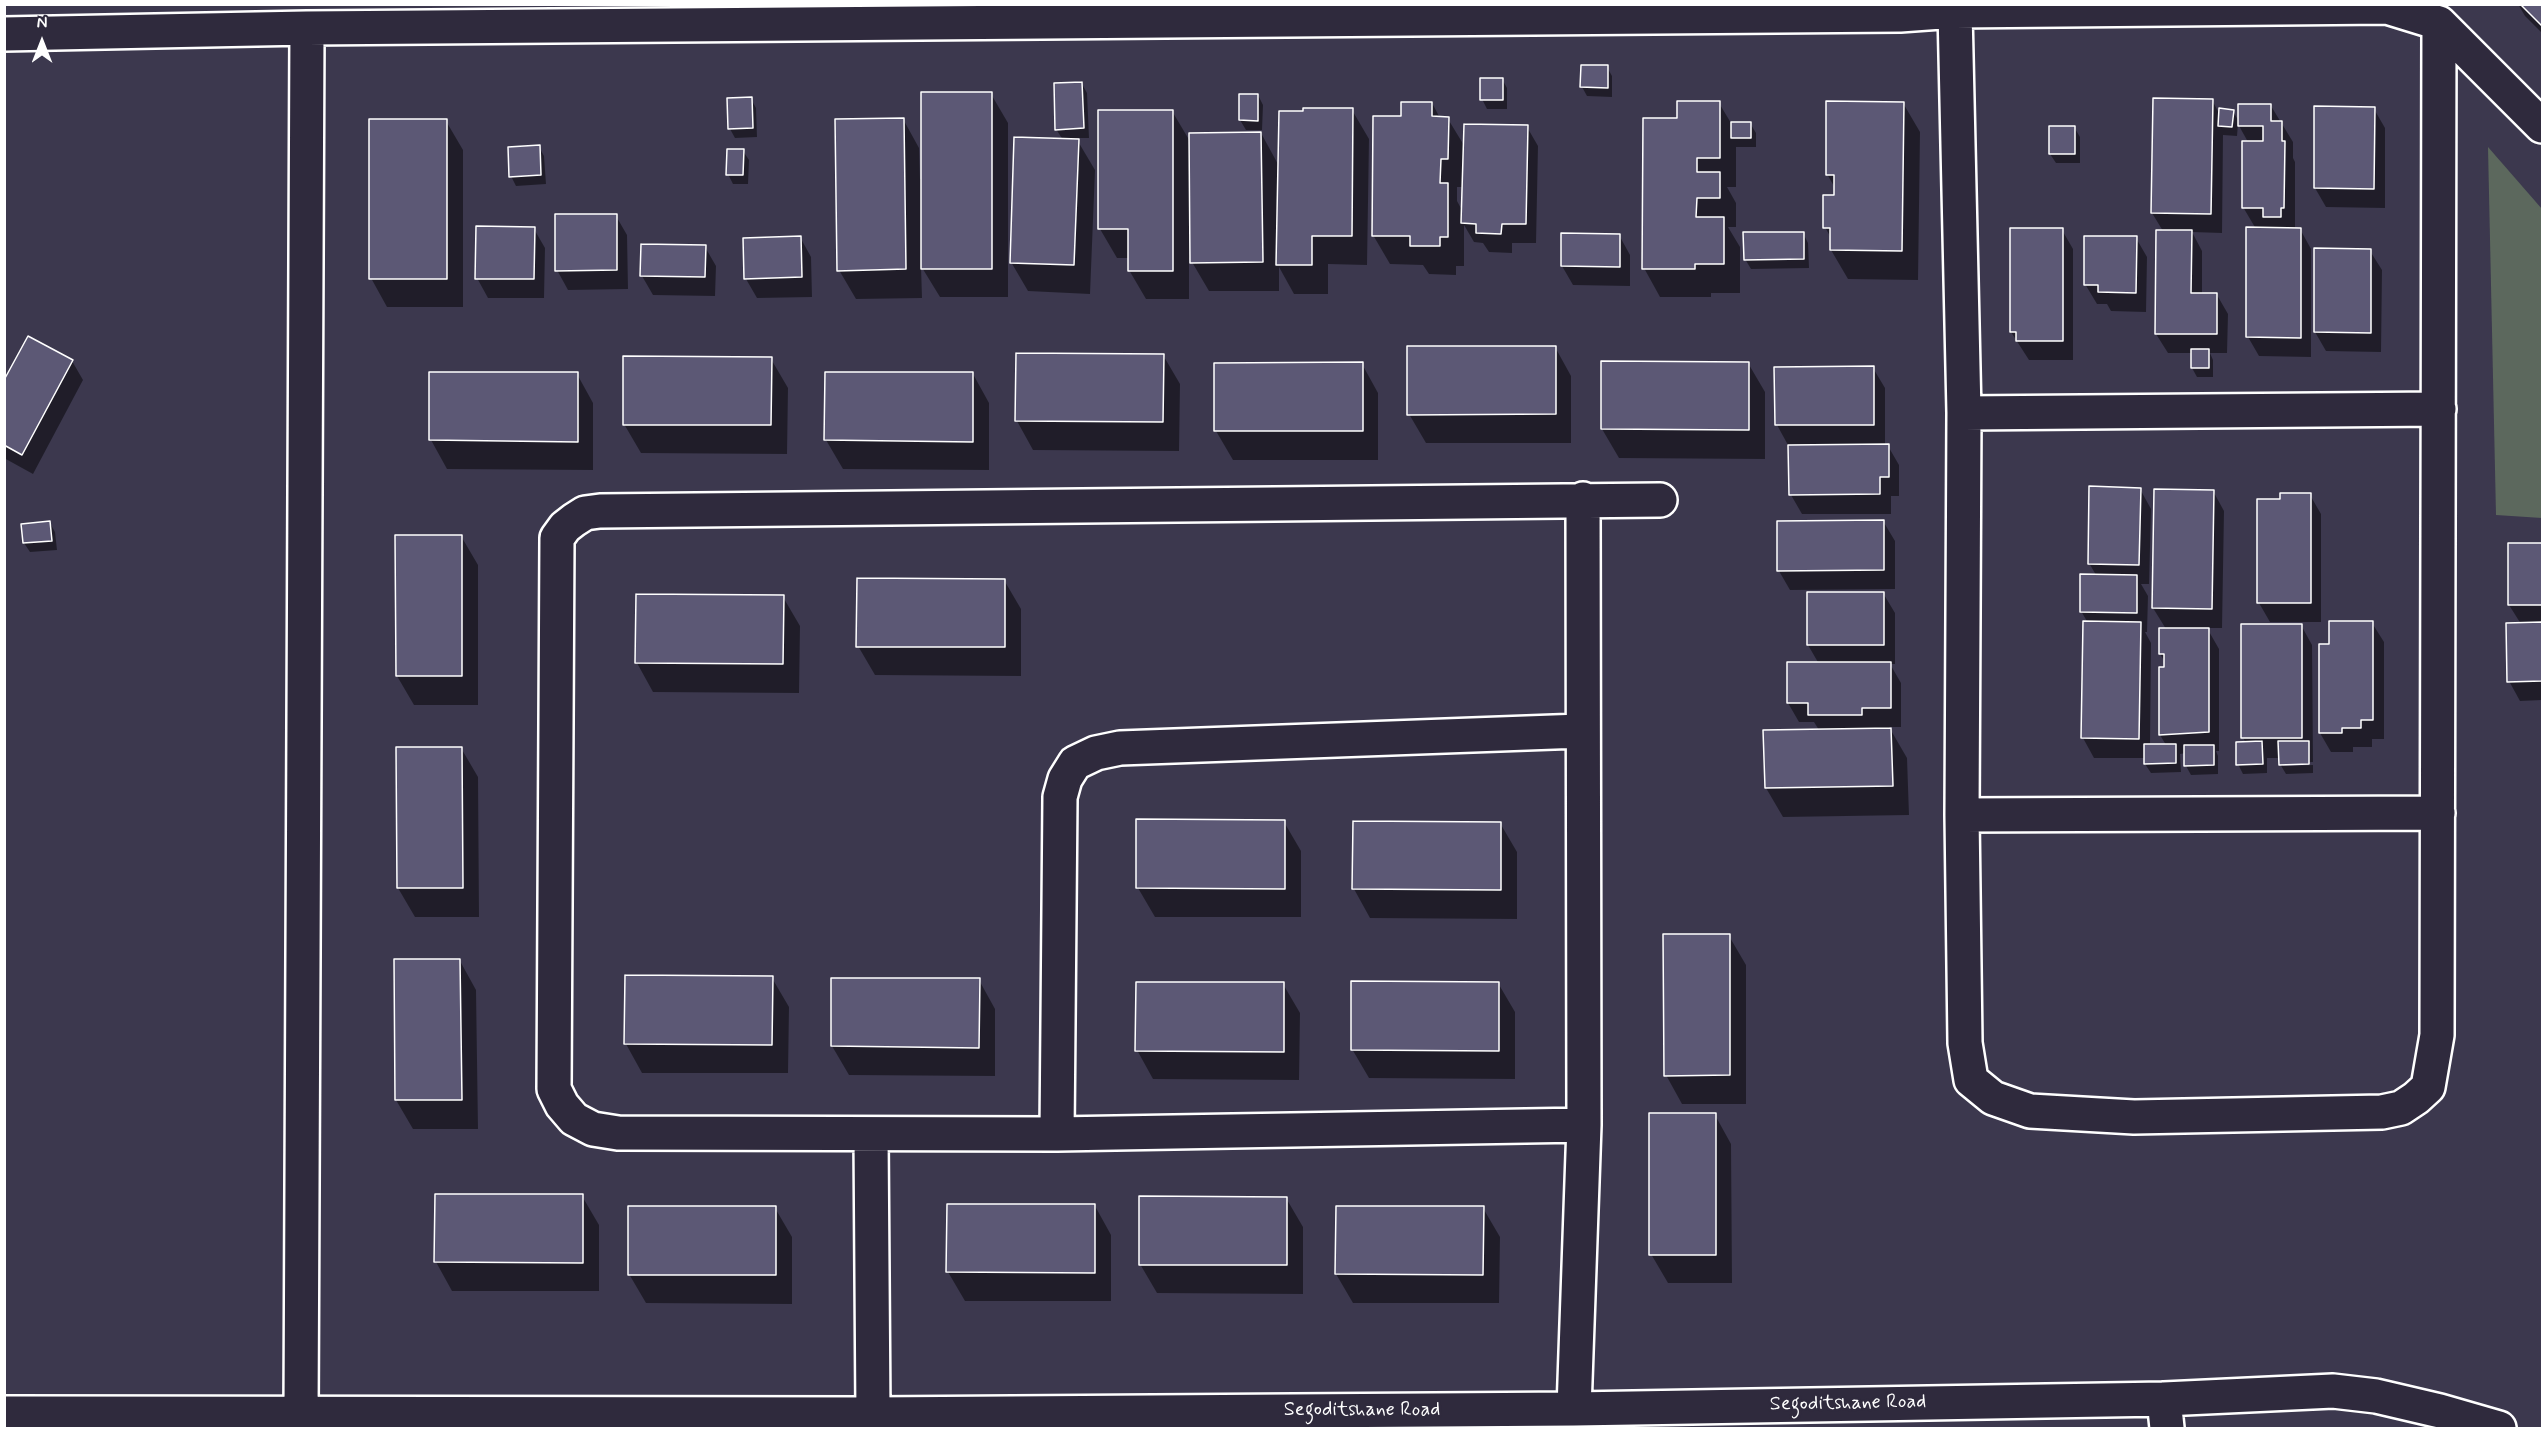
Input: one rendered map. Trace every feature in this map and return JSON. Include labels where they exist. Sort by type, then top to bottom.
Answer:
[{"type":"street","points":[[4,34],[1071,13],[1954,11],[2387,7],[2439,23],[2542,126]]},
{"type":"street","points":[[1954,11],[1964,413],[1962,815],[1965,1044],[1971,1080],[1993,1098],[2030,1110],[2134,1117],[2382,1112],[2401,1108],[2428,1087],[2438,1035],[2439,23]]},
{"type":"street","points":[[301,1414],[307,28]]},
{"type":"street","points":[[1964,413],[2439,409]]},
{"type":"street","points":[[1584,1125],[871,1135],[618,1133],[593,1129],[574,1119],[562,1105],[554,1089],[557,538],[565,527],[585,513],[600,511],[1582,499],[1660,500]]},
{"type":"street","points":[[1574,1410],[1584,1125],[1582,499]]},
{"type":"street","points":[[1057,1134],[1060,798],[1065,779],[1075,763],[1096,753],[1120,748],[1581,731]]},
{"type":"street","points":[[1962,815],[2438,813]]},
{"type":"street","points":[[871,1135],[873,1414]]},
{"type":"street","name":"Segoditshane Road","points":[[4,1413],[873,1414],[1574,1410],[2165,1414],[2333,1391],[2376,1396],[2499,1428]]},
{"type":"green space","points":[[2488,147],[2542,209],[2542,518],[2496,515]]},
{"type":"building","points":[[2520,4],[2542,4],[2542,26]]},
{"type":"building","points":[[1581,65],[1608,65],[1608,88],[1580,87]]},
{"type":"building","points":[[1480,78],[1503,78],[1503,100],[1480,100]]},
{"type":"building","points":[[1082,82],[1084,128],[1055,130],[1054,83]]},
{"type":"building","points":[[921,92],[992,92],[992,269],[921,269]]},
{"type":"building","points":[[1239,94],[1258,94],[1258,121],[1239,120]]},
{"type":"building","points":[[752,97],[753,128],[728,129],[727,98]]},
{"type":"building","points":[[2153,98],[2213,99],[2211,214],[2151,213]]},
{"type":"building","points":[[1677,101],[1720,101],[1720,158],[1697,158],[1697,172],[1720,172],[1720,198],[1697,198],[1696,217],[1724,217],[1724,264],[1695,264],[1695,269],[1642,269],[1643,118],[1677,118]]},
{"type":"building","points":[[1826,101],[1904,102],[1902,251],[1830,250],[1830,228],[1823,228],[1823,195],[1834,195],[1834,175],[1826,175]]},
{"type":"building","points":[[1401,102],[1432,102],[1432,116],[1449,117],[1448,159],[1441,159],[1440,183],[1448,183],[1448,237],[1440,237],[1440,246],[1410,246],[1410,236],[1372,236],[1373,116],[1401,116]]},
{"type":"building","points":[[2238,104],[2271,104],[2271,121],[2282,121],[2282,141],[2285,141],[2284,208],[2281,208],[2281,217],[2263,217],[2263,208],[2242,208],[2242,141],[2263,141],[2263,126],[2238,126]]},
{"type":"building","points":[[2314,106],[2375,107],[2374,189],[2314,188]]},
{"type":"building","points":[[1303,108],[1353,108],[1352,236],[1312,236],[1312,265],[1276,265],[1279,111],[1303,111]]},
{"type":"building","points":[[2219,108],[2234,110],[2232,127],[2218,126]]},
{"type":"building","points":[[1098,110],[1173,110],[1173,271],[1128,271],[1128,229],[1098,229]]},
{"type":"building","points":[[904,118],[906,269],[837,271],[835,119]]},
{"type":"building","points":[[369,119],[447,119],[447,279],[369,279]]},
{"type":"building","points":[[1731,122],[1751,122],[1751,138],[1731,138]]},
{"type":"building","points":[[1464,124],[1528,125],[1526,224],[1502,224],[1501,234],[1476,233],[1476,224],[1461,223]]},
{"type":"building","points":[[2049,126],[2075,126],[2075,154],[2049,154]]},
{"type":"building","points":[[1261,132],[1263,262],[1190,263],[1189,133]]},
{"type":"building","points":[[1014,137],[1079,139],[1074,265],[1010,263]]},
{"type":"building","points":[[540,145],[541,175],[509,177],[508,147]]},
{"type":"building","points":[[727,149],[744,149],[743,175],[726,175]]},
{"type":"building","points":[[555,214],[617,214],[617,270],[555,271]]},
{"type":"building","points":[[476,226],[535,227],[534,279],[475,279]]},
{"type":"building","points":[[2246,227],[2301,228],[2301,338],[2246,337]]},
{"type":"building","points":[[2010,228],[2063,228],[2063,341],[2016,341],[2016,332],[2010,332]]},
{"type":"building","points":[[2156,230],[2192,230],[2191,293],[2217,293],[2217,334],[2155,334]]},
{"type":"building","points":[[1743,232],[1804,232],[1804,259],[1744,260]]},
{"type":"building","points":[[1561,233],[1620,234],[1620,267],[1561,266]]},
{"type":"building","points":[[801,236],[802,277],[744,279],[743,238]]},
{"type":"building","points":[[2084,236],[2137,236],[2136,293],[2098,292],[2098,285],[2084,285]]},
{"type":"building","points":[[641,244],[706,245],[705,277],[640,276]]},
{"type":"building","points":[[2314,248],[2371,249],[2371,333],[2314,332]]},
{"type":"building","points":[[28,336],[73,360],[22,455],[4,445],[4,380]]},
{"type":"building","points":[[1407,346],[1556,346],[1556,414],[1407,415]]},
{"type":"building","points":[[2191,349],[2209,349],[2209,368],[2191,368]]},
{"type":"building","points":[[1016,353],[1164,354],[1163,422],[1015,421]]},
{"type":"building","points":[[623,356],[772,357],[771,425],[623,425]]},
{"type":"building","points":[[1601,361],[1749,362],[1749,430],[1601,429]]},
{"type":"building","points":[[1363,362],[1363,431],[1214,431],[1214,363]]},
{"type":"building","points":[[1874,366],[1874,425],[1775,425],[1774,367]]},
{"type":"building","points":[[429,372],[578,372],[578,442],[429,440]]},
{"type":"building","points":[[825,372],[973,372],[973,442],[824,440]]},
{"type":"building","points":[[1889,444],[1889,477],[1880,477],[1880,494],[1789,495],[1788,445]]},
{"type":"building","points":[[2089,486],[2141,488],[2139,565],[2088,564]]},
{"type":"building","points":[[2154,489],[2214,490],[2212,609],[2152,608]]},
{"type":"building","points":[[2280,493],[2311,493],[2311,603],[2257,603],[2257,499],[2280,499]]},
{"type":"building","points":[[1884,520],[1884,570],[1777,571],[1777,521]]},
{"type":"building","points":[[50,521],[52,541],[23,543],[21,524]]},
{"type":"building","points":[[395,535],[462,535],[462,676],[396,676]]},
{"type":"building","points":[[2508,543],[2542,543],[2542,605],[2508,605]]},
{"type":"building","points":[[2080,574],[2137,575],[2137,613],[2080,612]]},
{"type":"building","points":[[857,578],[1005,579],[1005,647],[856,647]]},
{"type":"building","points":[[1807,592],[1884,592],[1884,645],[1807,645]]},
{"type":"building","points":[[636,594],[784,595],[783,664],[635,663]]},
{"type":"building","points":[[2083,621],[2141,622],[2139,739],[2081,738]]},
{"type":"building","points":[[2329,621],[2373,621],[2373,720],[2361,720],[2361,728],[2342,728],[2342,733],[2319,733],[2319,644],[2329,644]]},
{"type":"building","points":[[2542,622],[2542,681],[2507,682],[2506,623]]},
{"type":"building","points":[[2241,624],[2302,624],[2302,738],[2241,738]]},
{"type":"building","points":[[2159,628],[2209,628],[2209,732],[2159,735],[2159,667],[2164,667],[2164,654],[2159,654]]},
{"type":"building","points":[[1787,662],[1891,662],[1891,708],[1862,708],[1862,715],[1808,715],[1808,703],[1787,703]]},
{"type":"building","points":[[1891,728],[1893,786],[1765,788],[1763,730]]},
{"type":"building","points":[[2262,741],[2263,764],[2236,765],[2236,742]]},
{"type":"building","points":[[2278,741],[2309,741],[2309,764],[2279,765]]},
{"type":"building","points":[[2144,744],[2176,744],[2176,763],[2144,764]]},
{"type":"building","points":[[2184,745],[2214,745],[2214,765],[2184,766]]},
{"type":"building","points":[[396,747],[462,747],[463,888],[397,888]]},
{"type":"building","points":[[1136,819],[1285,820],[1285,889],[1136,888]]},
{"type":"building","points":[[1353,821],[1501,822],[1501,890],[1352,889]]},
{"type":"building","points":[[1663,934],[1730,934],[1730,1075],[1664,1076]]},
{"type":"building","points":[[394,959],[460,959],[462,1100],[395,1100]]},
{"type":"building","points":[[625,975],[773,976],[772,1045],[624,1044]]},
{"type":"building","points":[[831,978],[980,978],[979,1048],[831,1046]]},
{"type":"building","points":[[1351,981],[1499,982],[1499,1051],[1351,1050]]},
{"type":"building","points":[[1136,982],[1284,982],[1284,1052],[1135,1051]]},
{"type":"building","points":[[1649,1113],[1716,1113],[1716,1255],[1649,1255]]},
{"type":"building","points":[[435,1194],[583,1194],[583,1263],[434,1262]]},
{"type":"building","points":[[1139,1196],[1287,1197],[1287,1265],[1139,1265]]},
{"type":"building","points":[[947,1204],[1095,1204],[1095,1273],[946,1272]]},
{"type":"building","points":[[628,1206],[776,1206],[776,1275],[628,1275]]},
{"type":"building","points":[[1336,1206],[1484,1206],[1483,1275],[1335,1274]]}]
